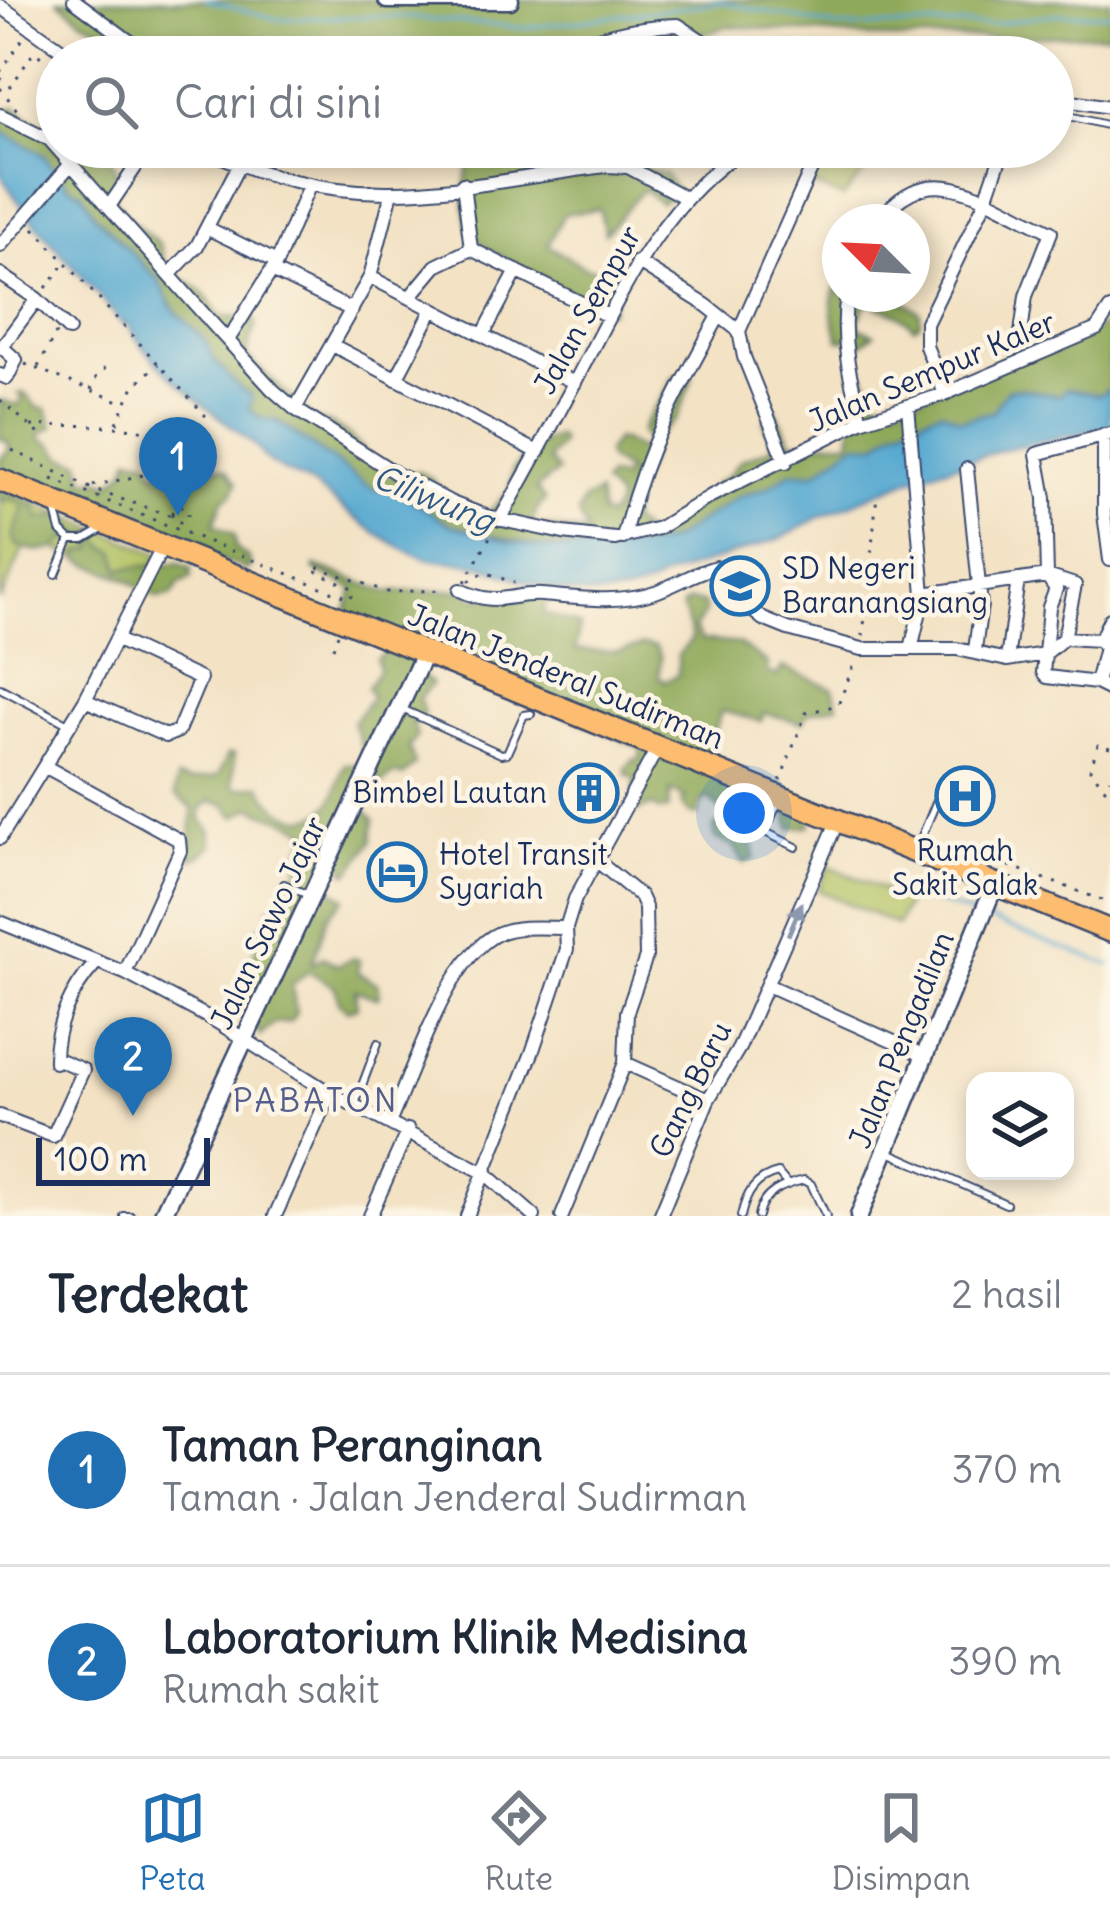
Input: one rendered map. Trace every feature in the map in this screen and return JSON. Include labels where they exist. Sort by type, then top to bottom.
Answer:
[{"type":"main road","name":"Jalan Jenderal Sudirman","points":[[0,480],[53,490],[108,523],[163,546],[1110,931]]},
{"type":"street","points":[[74,0],[123,36]]},
{"type":"street","points":[[387,0],[510,0]]},
{"type":"street","points":[[0,6],[44,36]]},
{"type":"street","points":[[615,36],[678,25],[695,36]]},
{"type":"street","points":[[1074,101],[1110,107]]},
{"type":"street","name":"Jalan Sempur Kaler","points":[[0,115],[36,128]]},
{"type":"street","points":[[110,205],[134,168]]},
{"type":"street","points":[[170,274],[188,258],[238,168]]},
{"type":"street","points":[[254,168],[310,184],[392,192],[590,168]]},
{"type":"street","points":[[630,168],[686,198]]},
{"type":"street","name":"Jalan Sempur","points":[[498,524],[638,262],[686,198],[718,168]]},
{"type":"street","points":[[786,462],[744,357],[739,332],[812,168]]},
{"type":"street","points":[[945,394],[926,346],[926,324],[997,168]]},
{"type":"street","points":[[0,246],[67,169]]},
{"type":"street","name":"Jalan Sempur Kaler","points":[[67,169],[110,205],[273,390],[296,409],[397,474],[498,524],[589,537],[623,538],[659,528],[861,421],[908,409],[1097,329],[1110,309]]},
{"type":"street","points":[[228,340],[275,266],[310,184]]},
{"type":"street","points":[[463,184],[471,249]]},
{"type":"street","points":[[893,204],[899,196],[925,185],[944,184],[1052,232],[1026,296],[1020,341]]},
{"type":"street","points":[[296,409],[370,277],[392,192]]},
{"type":"street","points":[[207,228],[352,310]]},
{"type":"street","points":[[471,249],[608,316]]},
{"type":"street","points":[[410,297],[436,266],[471,249]]},
{"type":"street","points":[[638,262],[739,332]]},
{"type":"street","points":[[483,335],[517,271]]},
{"type":"street","points":[[0,274],[65,326]]},
{"type":"street","points":[[370,277],[574,383]]},
{"type":"street","points":[[0,375],[7,378],[16,360],[3,348],[37,299]]},
{"type":"street","points":[[396,380],[433,309]]},
{"type":"street","points":[[846,312],[846,362],[861,421]]},
{"type":"street","points":[[623,538],[654,436],[719,316]]},
{"type":"street","points":[[334,346],[538,452]]},
{"type":"street","points":[[908,409],[924,594],[911,649]]},
{"type":"street","points":[[1110,560],[1104,514],[1107,435],[1037,454],[1045,498],[1048,576],[1056,590],[1049,608],[1043,672],[1110,690]]},
{"type":"street","points":[[967,469],[980,585],[975,650]]},
{"type":"street","points":[[0,838],[85,700],[163,546]]},
{"type":"street","points":[[462,587],[476,598],[505,601],[537,595],[579,601],[654,593],[716,567],[728,597],[737,598],[764,619],[820,640],[862,649],[975,650],[1007,660],[1045,654],[1064,638],[1075,585],[1048,576],[924,594]]},
{"type":"street","points":[[1007,660],[1018,580]]},
{"type":"street","points":[[1100,640],[1110,619]]},
{"type":"street","points":[[1064,638],[1100,640]]},
{"type":"street","points":[[85,700],[166,736],[178,731],[200,679],[117,640]]},
{"type":"street","points":[[1096,683],[1105,648],[1100,640]]},
{"type":"street","name":"Jalan Sawo Jajar","points":[[162,1216],[425,652]]},
{"type":"street","points":[[466,1216],[493,1155],[567,949],[566,928],[575,899],[658,747]]},
{"type":"street","points":[[46,767],[179,840],[180,851],[125,973]]},
{"type":"street","name":"Gang Baru","points":[[660,1216],[708,1100],[732,1062],[838,820]]},
{"type":"street","points":[[562,1216],[625,1063],[627,1012],[646,957],[645,907],[633,888],[596,861]]},
{"type":"street","name":"Jalan Pengadilan","points":[[859,1216],[995,884]]},
{"type":"street","points":[[0,922],[125,973],[245,1037],[330,1093],[485,1173],[533,1216]]},
{"type":"street","points":[[390,1121],[450,989],[476,952],[510,930],[566,928]]},
{"type":"street","points":[[0,1116],[53,1136],[83,1070],[55,1060],[55,1033],[84,975],[95,964]]},
{"type":"street","points":[[767,985],[925,1056]]},
{"type":"street","points":[[625,1063],[708,1100]]},
{"type":"street","points":[[275,1216],[330,1093]]},
{"type":"street","points":[[370,1216],[408,1130]]},
{"type":"lane","points":[[1074,117],[1110,126]]},
{"type":"lane","points":[[53,490],[61,531],[70,540],[84,540],[108,523]]},
{"type":"lane","points":[[56,574],[70,540]]},
{"type":"lane","points":[[0,688],[70,725]]},
{"type":"lane","points":[[399,708],[501,754],[507,752],[524,715],[531,714]]},
{"type":"lane","points":[[915,852],[940,793]]},
{"type":"lane","points":[[781,797],[765,832],[796,847]]},
{"type":"lane","points":[[284,884],[311,897]]},
{"type":"lane","points":[[355,1104],[378,1043]]},
{"type":"lane","points":[[886,1151],[1006,1204]]},
{"type":"lane","points":[[741,1216],[752,1188],[763,1176],[778,1173],[788,1185]]},
{"type":"lane","points":[[758,1216],[764,1199],[788,1185],[808,1181],[826,1216]]},
{"type":"path","points":[[31,26],[0,75],[11,86],[36,53]]},
{"type":"path","points":[[0,52],[9,59]]},
{"type":"path","points":[[26,216],[206,415],[194,447]]},
{"type":"path","points":[[37,299],[66,262]]},
{"type":"path","points":[[38,369],[65,326]]},
{"type":"path","points":[[16,360],[124,403]]},
{"type":"path","points":[[91,392],[94,380],[110,363]]},
{"type":"path","points":[[117,425],[134,386],[158,364]]},
{"type":"path","points":[[0,400],[44,438]]},
{"type":"path","points":[[31,426],[117,425],[194,447],[217,461],[199,467],[194,476],[176,468],[87,487]]},
{"type":"path","points":[[12,450],[87,487],[172,516]]},
{"type":"path","points":[[53,490],[351,598],[354,589],[314,570],[315,566],[387,592],[462,587],[485,572],[537,595]]},
{"type":"path","points":[[462,587],[498,524]]},
{"type":"path","points":[[1110,748],[1098,745],[1090,769],[1106,788],[1110,778]]},
{"type":"path","points":[[964,849],[1110,903]]},
{"type":"green space","points":[[58,0],[1110,0],[1110,34],[1041,36],[853,36],[727,26],[698,36],[117,36],[81,19]]},
{"type":"green space","points":[[16,107],[36,122],[36,151],[0,131],[0,112]]},
{"type":"green space","points":[[54,168],[115,168],[113,196],[126,216],[160,245],[172,273],[203,293],[221,317],[253,318],[256,325],[246,355],[315,420],[346,433],[387,476],[418,471],[432,479],[446,497],[488,513],[509,491],[513,469],[535,445],[558,436],[561,443],[548,460],[558,471],[536,489],[545,500],[532,524],[587,533],[578,514],[584,500],[598,493],[601,514],[608,517],[617,498],[603,484],[607,477],[623,478],[627,472],[606,453],[616,439],[644,450],[647,443],[641,431],[674,376],[689,373],[692,379],[677,418],[656,438],[644,471],[630,486],[631,522],[649,536],[657,537],[714,491],[715,483],[742,459],[771,448],[773,440],[764,421],[775,409],[792,442],[851,441],[853,418],[861,404],[853,376],[852,340],[839,340],[833,312],[862,312],[860,328],[874,334],[859,346],[860,367],[877,399],[899,405],[1110,321],[1110,389],[1099,395],[1066,389],[1060,395],[1007,390],[992,412],[961,420],[939,414],[896,429],[877,444],[836,457],[815,473],[792,472],[767,488],[738,497],[671,541],[643,547],[544,548],[451,525],[397,491],[371,489],[276,420],[261,419],[249,409],[252,396],[214,360],[157,280],[95,215],[81,193]]},
{"type":"green space","points":[[469,168],[644,168],[665,174],[678,193],[660,203],[643,189],[605,233],[599,209],[564,214],[548,245],[584,267],[622,275],[610,312],[512,263],[479,241],[467,222]]},
{"type":"green space","points":[[819,168],[868,168],[843,197],[811,185]]},
{"type":"green space","points":[[893,312],[920,312],[920,323],[914,327]]},
{"type":"green space","points":[[24,393],[37,407],[47,409],[53,427],[40,434],[41,439],[63,457],[81,461],[86,482],[95,478],[111,483],[125,471],[130,457],[147,459],[155,472],[182,468],[193,476],[208,466],[226,469],[237,483],[232,495],[223,500],[214,524],[234,535],[236,549],[251,567],[247,570],[165,543],[124,517],[113,518],[79,500],[60,502],[0,479],[0,459],[10,448],[0,439],[0,400],[18,405],[23,398],[19,394]]},
{"type":"green space","points":[[0,487],[30,502],[40,519],[63,515],[82,533],[94,532],[106,548],[116,551],[120,570],[177,562],[191,568],[191,578],[172,595],[158,598],[81,561],[78,552],[94,549],[93,541],[66,538],[44,551],[17,546],[13,537],[24,506],[12,499],[0,502]]},
{"type":"green space","points":[[0,489],[160,554],[143,587],[29,537],[0,601]]},
{"type":"green space","points":[[315,566],[387,592],[460,590],[476,598],[548,596],[543,613],[580,626],[575,650],[619,652],[643,645],[656,647],[661,658],[659,677],[665,681],[678,675],[678,655],[692,639],[682,606],[690,601],[703,603],[705,613],[694,628],[701,640],[739,644],[768,664],[766,671],[777,676],[782,667],[833,688],[838,705],[807,713],[803,723],[764,713],[761,721],[721,711],[706,763],[812,810],[810,826],[790,828],[787,813],[763,811],[751,801],[743,802],[739,809],[753,817],[758,827],[752,838],[755,858],[744,863],[733,846],[714,837],[714,826],[724,822],[726,815],[708,798],[698,815],[689,813],[682,804],[684,797],[671,791],[668,810],[659,811],[653,805],[635,812],[635,779],[627,775],[626,768],[640,759],[641,748],[344,619],[354,589]]},
{"type":"green space","points":[[391,649],[412,657],[419,673],[432,684],[419,698],[424,714],[412,721],[417,736],[409,748],[415,764],[403,776],[393,774],[381,785],[353,722],[372,697],[367,688],[379,669],[376,659]]},
{"type":"green space","points":[[228,754],[234,754],[233,785],[261,785],[282,811],[303,818],[322,812],[331,802],[345,764],[363,766],[361,806],[374,819],[372,841],[352,870],[347,873],[340,860],[326,874],[331,889],[345,898],[328,916],[312,964],[323,957],[337,965],[359,960],[358,972],[378,984],[376,998],[355,990],[357,1007],[347,1010],[339,1003],[335,987],[308,971],[292,985],[296,1013],[290,1022],[275,1023],[260,1036],[249,1013],[241,1011],[237,994],[256,973],[252,957],[258,946],[248,936],[267,921],[270,908],[285,899],[287,882],[300,870],[298,854],[307,840],[304,829],[291,822],[252,807],[235,817],[226,805],[211,801],[200,818],[211,831],[212,846],[199,857],[189,858],[193,808],[175,795],[177,778],[218,776]]},
{"type":"green space","points":[[829,866],[908,900],[897,925],[818,890]]},
{"type":"water","points":[[0,131],[36,151],[36,168],[54,168],[81,192],[95,215],[158,280],[174,310],[206,341],[214,360],[252,396],[249,409],[261,419],[275,420],[371,488],[397,491],[451,525],[511,542],[557,549],[643,547],[671,541],[738,497],[767,488],[792,472],[815,473],[856,443],[877,444],[896,429],[941,410],[961,420],[992,412],[1007,390],[1060,395],[1066,389],[1099,395],[1110,389],[1110,427],[1005,449],[912,478],[782,538],[644,588],[600,595],[553,589],[480,565],[425,558],[390,541],[313,485],[270,463],[168,374],[127,324],[122,324],[35,223],[0,169]]},
{"type":"waterway","points":[[205,0],[277,19],[389,16],[525,28],[722,2],[838,27],[989,25],[1055,14],[1110,14]]},
{"type":"waterway","points":[[912,901],[917,896],[973,915]]},
{"type":"waterway","points":[[988,920],[1110,965]]},
{"type":"place","name":"Taman Peranginan","points":[[178,516]]},
{"type":"place","name":"SD Negeri Baranangsiang","points":[[740,586]]},
{"type":"place","name":"Bimbel Lautan","points":[[589,793]]},
{"type":"place","name":"Rumah Sakit Salak","points":[[965,796]]},
{"type":"place","name":"Hotel Transit Syariah","points":[[397,872]]},
{"type":"place","name":"Laboratorium Klinik Medisina","points":[[133,1116]]},
{"type":"district","name":"PABATON","points":[[316,1100]]},
{"type":"water label","name":"Ciliwung","points":[[434,498]]}]
